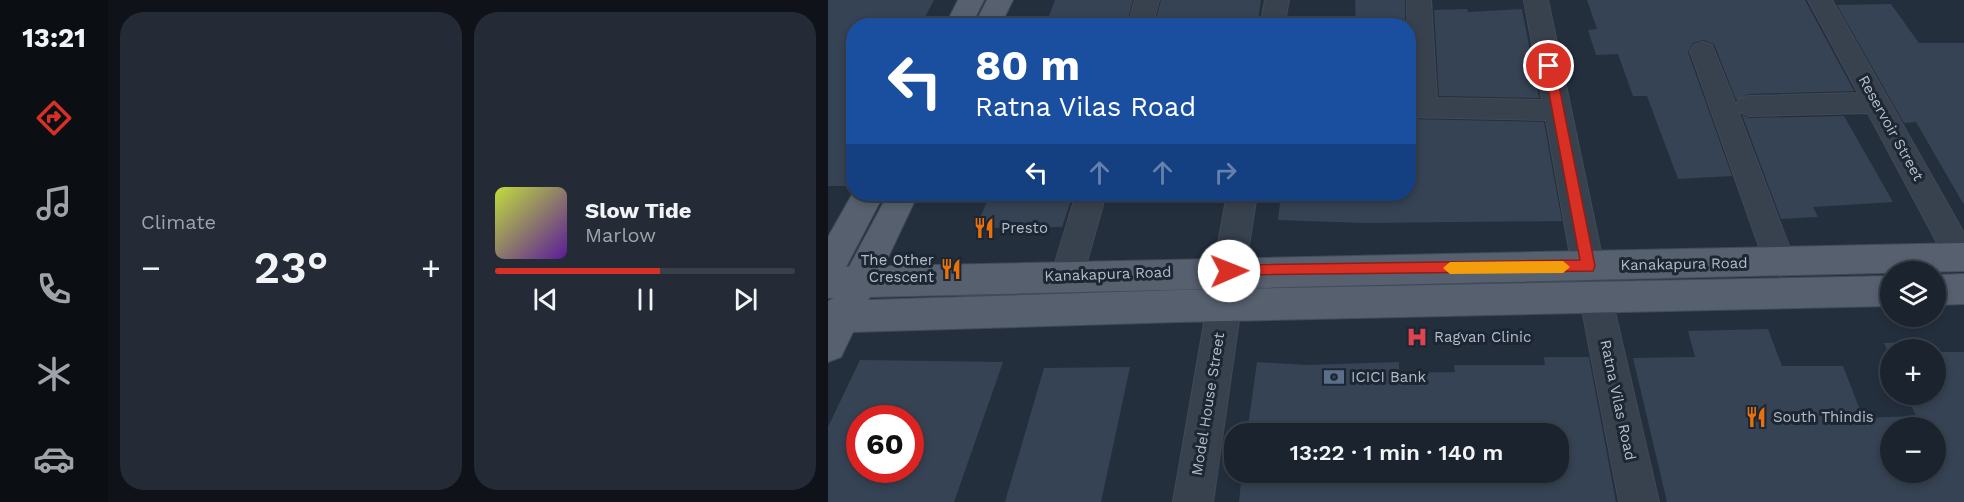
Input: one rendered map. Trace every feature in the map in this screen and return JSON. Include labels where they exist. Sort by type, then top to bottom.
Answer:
[{"type":"main road","points":[[962,18],[971,0]]},
{"type":"main road","points":[[991,18],[1000,0]]},
{"type":"main road","points":[[828,267],[864,201]]},
{"type":"main road","points":[[833,326],[843,282],[898,201]]},
{"type":"main road","name":"Kanakapura Road","points":[[833,326],[1224,306],[1592,283],[1779,262],[1958,281]]},
{"type":"main road","name":"Kanakapura Road","points":[[843,282],[1229,271],[1880,291]]},
{"type":"street","points":[[1142,18],[1147,0]]},
{"type":"street","points":[[1274,18],[1277,0]]},
{"type":"street","points":[[1419,0],[1416,107],[1558,110]]},
{"type":"street","name":"Ratna Vilas Road","points":[[1536,0],[1592,283],[1639,502]]},
{"type":"street","name":"Reservoir Street","points":[[1820,0],[1877,103],[1958,281]]},
{"type":"street","points":[[1703,51],[1779,262]]},
{"type":"street","points":[[1749,106],[1877,103]]},
{"type":"street","points":[[1067,276],[1089,201]]},
{"type":"street","points":[[1229,271],[1241,201]]},
{"type":"street","name":"Model House Street","points":[[1192,502],[1224,306]]},
{"type":"building","points":[[828,0],[934,0],[924,18],[846,18],[846,186],[828,186]]},
{"type":"building","points":[[1055,0],[1133,0],[1128,18],[1048,18]]},
{"type":"building","points":[[1161,0],[1261,0],[1258,18],[1156,18]]},
{"type":"building","points":[[1355,0],[1405,0],[1405,18],[1356,18]]},
{"type":"building","points":[[1587,0],[1805,0],[1854,91],[1749,94],[1736,100],[1714,44],[1704,40],[1693,43],[1688,52],[1732,176],[1678,179],[1647,96],[1633,96],[1618,54],[1596,55],[1588,30],[1597,29]]},
{"type":"building","points":[[1891,4],[1919,43],[1964,43],[1964,205],[1916,122],[1904,123],[1837,5]]},
{"type":"building","points":[[1467,9],[1468,12],[1522,9],[1539,98],[1439,96],[1434,10]]},
{"type":"building","points":[[1742,115],[1749,118],[1844,116],[1893,202],[1813,207],[1818,217],[1781,219]]},
{"type":"building","points":[[1416,119],[1544,122],[1562,221],[1365,223],[1278,220],[1280,201],[1416,201]]},
{"type":"building","points":[[987,201],[1071,201],[1062,227],[976,228]]},
{"type":"building","points":[[1768,329],[1782,366],[1843,366],[1863,418],[1880,417],[1880,483],[1946,483],[1946,417],[1890,417],[1916,416],[1911,405],[1946,405],[1946,352],[1964,352],[1964,502],[1667,502],[1633,358],[1695,357],[1688,331]]},
{"type":"building","points":[[1544,357],[1589,357],[1616,502],[1239,502],[1241,483],[1569,483],[1569,423],[1249,423],[1257,362],[1307,365],[1399,362],[1399,373],[1455,372],[1454,365],[1545,365]]},
{"type":"building","points":[[860,360],[1003,362],[954,502],[828,502],[828,427]]},
{"type":"building","points":[[1130,367],[1101,502],[1005,502],[1044,368]]},
{"type":"slow traffic","points":[[1450,268],[1563,267]]},
{"type":"place","name":"Presto","points":[[984,228]]},
{"type":"place","name":"The Other Crescent","points":[[951,269]]},
{"type":"place","name":"Ragvan Clinic","points":[[1417,337]]},
{"type":"place","name":"ICICI Bank","points":[[1334,377]]},
{"type":"place","name":"South Thindis","points":[[1756,417]]},
{"type":"route","points":[[1229,271],[1588,266],[1549,66]]}]
